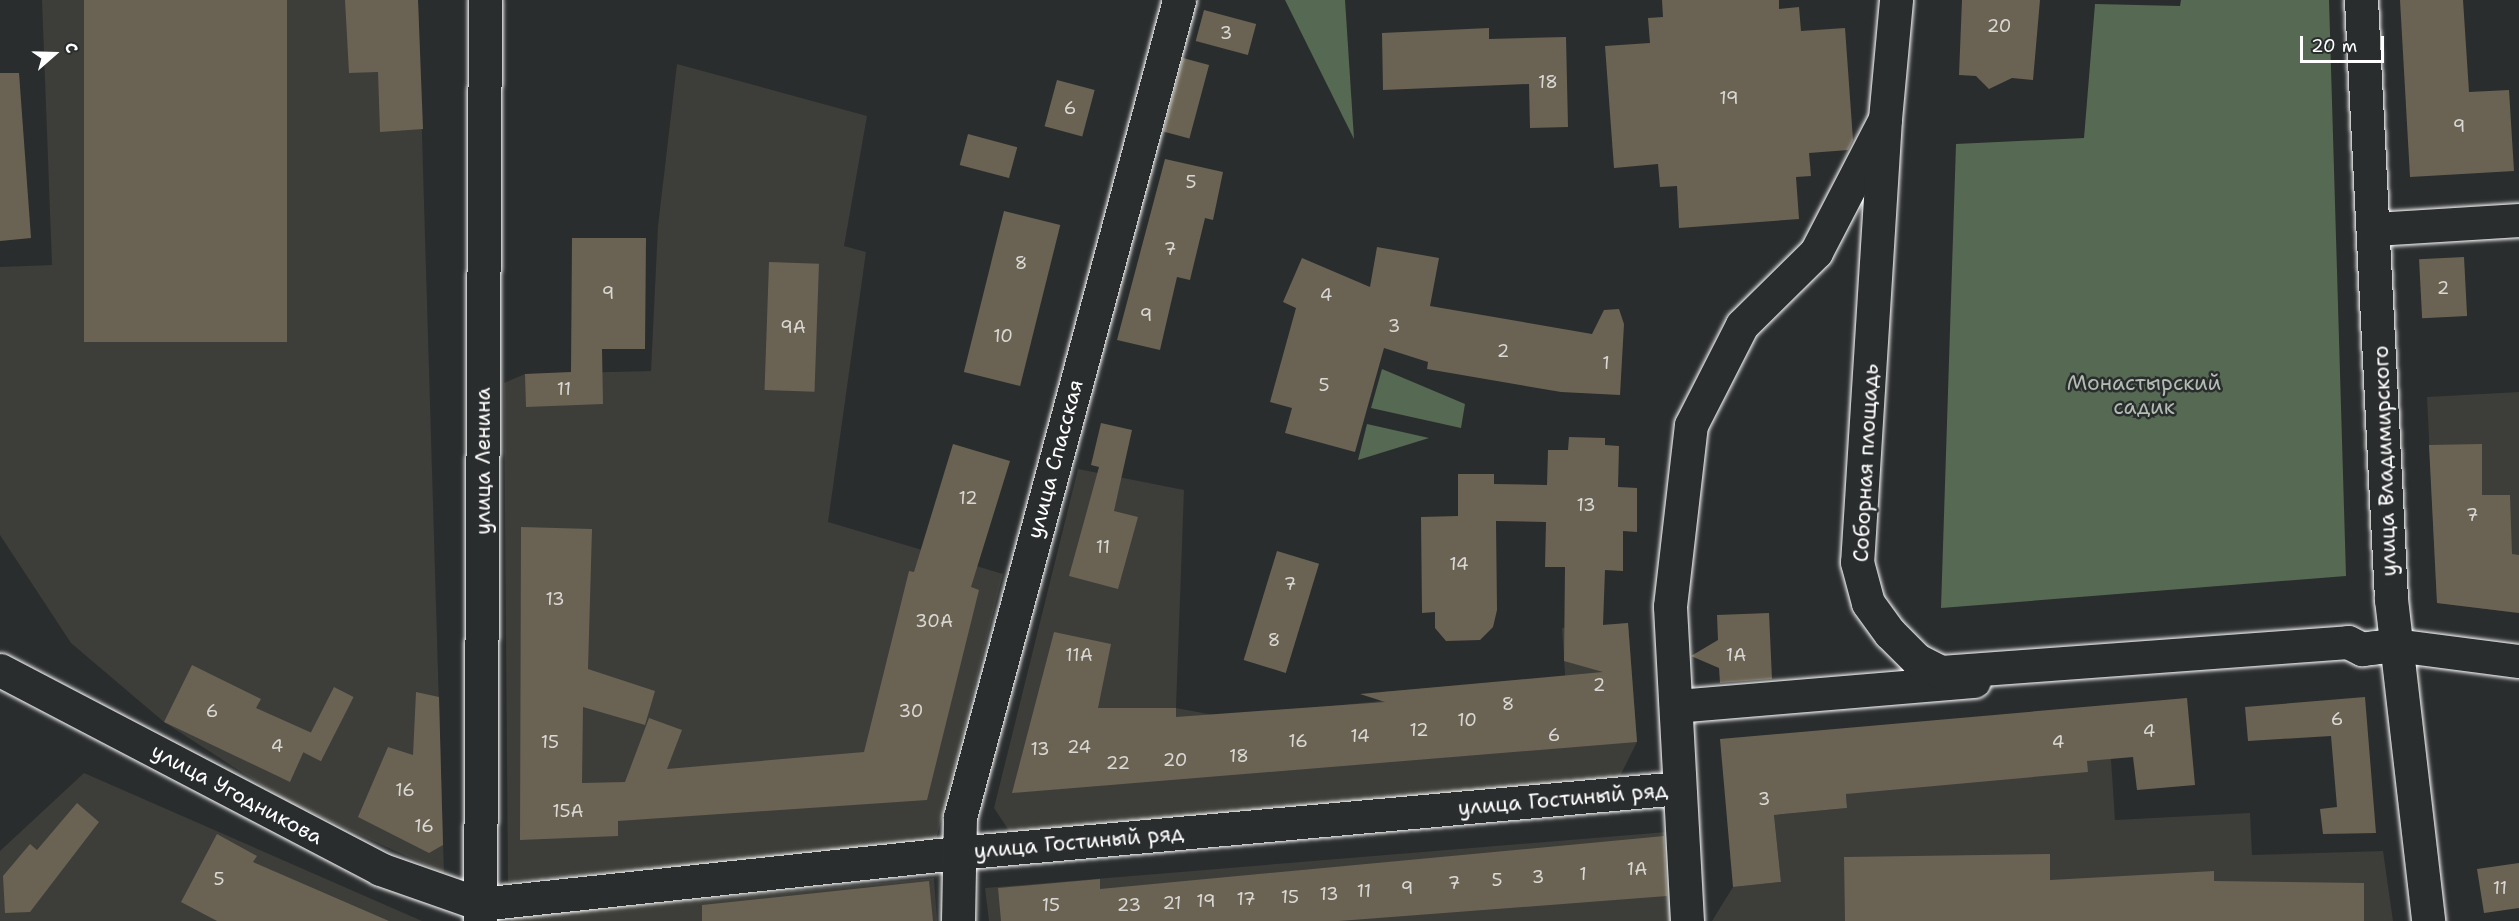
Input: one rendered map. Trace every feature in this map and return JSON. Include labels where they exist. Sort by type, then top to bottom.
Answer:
[{"type":"street","name":"улица Ленина","points":[[480,912],[485,0]]},
{"type":"street","name":"улица Спасская","points":[[958,921],[957,853],[969,778],[1179,0]]},
{"type":"street","name":"Соборная площадь","points":[[1896,0],[1885,119],[1857,562],[1868,603],[1890,633],[1917,660],[1941,672],[2348,642],[2362,649]]},
{"type":"street","name":"улица Владимирского","points":[[2361,0],[2375,229],[2395,645],[2428,921]]},
{"type":"street","name":"Соборная площадь","points":[[1687,921],[1670,606],[1691,425],[1742,325],[1816,252],[1885,119]]},
{"type":"street","points":[[2375,229],[2519,220]]},
{"type":"street","name":"Соборная площадь","points":[[1676,706],[2395,645],[2519,661]]},
{"type":"street","name":"улица Угодникова","points":[[0,670],[380,868],[480,912]]},
{"type":"street","name":"улица Гостиный ряд","points":[[480,912],[957,853],[1679,788]]},
{"type":"shaded area","points":[[42,0],[418,0],[444,873],[288,802],[164,722],[71,643],[0,535],[0,267],[52,265]]},
{"type":"shaded area","points":[[677,64],[867,116],[844,246],[866,252],[828,522],[1003,574],[935,844],[508,882],[504,383],[525,374],[651,371],[658,226]]},
{"type":"shaded area","points":[[2519,392],[2519,613],[2437,603],[2427,397]]},
{"type":"shaded area","points":[[1078,469],[1184,490],[1176,708],[1214,715],[1332,706],[1381,701],[1380,692],[1479,684],[1568,720],[1562,628],[1628,623],[1637,742],[1620,776],[1014,838],[994,808]]},
{"type":"shaded area","points":[[2082,707],[2111,759],[2115,820],[2250,813],[2252,855],[2383,851],[2393,921],[1712,921],[1733,887],[1781,882],[1774,815],[1847,808],[1846,794]]},
{"type":"shaded area","points":[[84,773],[422,921],[0,921],[0,851]]},
{"type":"shaded area","points":[[1667,832],[1674,921],[989,921],[985,888]]},
{"type":"shaded area","points":[[934,878],[937,921],[511,921],[510,916]]},
{"type":"green space","points":[[1285,0],[1345,0],[1354,139]]},
{"type":"green space","name":"Монастырский садик","points":[[2181,0],[2329,0],[2346,576],[1941,608],[1956,144],[2084,138],[2095,4],[2180,6]]},
{"type":"green space","points":[[1382,369],[1465,404],[1461,428],[1371,408]]},
{"type":"green space","points":[[1367,424],[1429,438],[1358,460]]},
{"type":"building","points":[[84,0],[287,0],[287,342],[84,342]]},
{"type":"building","points":[[345,0],[418,0],[423,129],[380,132],[378,72],[349,73]]},
{"type":"building","points":[[1662,0],[1779,0],[1779,9],[1799,7],[1801,31],[1845,28],[1853,140],[1848,150],[1809,153],[1811,176],[1796,177],[1799,219],[1679,228],[1677,186],[1660,187],[1658,164],[1614,168],[1605,46],[1650,43],[1648,18],[1663,17]]},
{"type":"building","points":[[1962,0],[2040,0],[2033,80],[2012,78],[1989,89],[1976,76],[1959,75]]},
{"type":"building","points":[[2400,0],[2463,0],[2469,92],[2509,90],[2514,171],[2410,177]]},
{"type":"building","points":[[1204,10],[1256,24],[1248,55],[1196,41]]},
{"type":"building","points":[[1489,28],[1489,39],[1566,37],[1568,127],[1530,128],[1529,84],[1383,90],[1382,33]]},
{"type":"building","points":[[1183,58],[1209,65],[1189,138],[1163,131]]},
{"type":"building","points":[[0,73],[19,73],[31,238],[0,241]]},
{"type":"building","points":[[1057,80],[1095,90],[1082,136],[1045,126]]},
{"type":"building","points":[[968,134],[1017,147],[1009,178],[960,165]]},
{"type":"building","points":[[1165,159],[1223,172],[1213,220],[1205,218],[1190,280],[1177,277],[1160,350],[1117,340]]},
{"type":"building","points":[[1004,211],[1060,225],[1020,386],[964,372]]},
{"type":"building","points":[[572,238],[646,238],[645,349],[602,349],[603,404],[526,407],[525,374],[571,372]]},
{"type":"building","points":[[1377,247],[1439,258],[1430,306],[1592,334],[1604,310],[1619,309],[1624,324],[1620,395],[1561,392],[1427,369],[1428,362],[1384,348],[1355,452],[1285,433],[1292,408],[1270,402],[1296,308],[1283,302],[1302,258],[1370,287]]},
{"type":"building","points":[[2464,257],[2467,316],[2422,318],[2419,259]]},
{"type":"building","points":[[769,262],[819,264],[815,392],[765,390]]},
{"type":"building","points":[[1101,423],[1132,430],[1114,511],[1138,517],[1118,589],[1069,576],[1099,467],[1091,465]]},
{"type":"building","points":[[1569,437],[1605,438],[1605,445],[1619,446],[1618,487],[1637,488],[1637,532],[1623,531],[1623,571],[1605,570],[1603,625],[1628,623],[1637,742],[1012,793],[1054,632],[1111,644],[1098,708],[1176,708],[1176,717],[1385,702],[1360,694],[1603,672],[1564,661],[1565,567],[1545,567],[1546,522],[1496,521],[1497,610],[1493,627],[1480,640],[1446,641],[1435,628],[1435,612],[1422,613],[1421,517],[1458,516],[1458,474],[1494,474],[1494,484],[1547,485],[1548,450],[1568,450]]},
{"type":"building","points":[[953,444],[1010,461],[971,587],[979,590],[927,800],[618,821],[618,836],[520,840],[521,527],[592,529],[588,669],[655,691],[645,725],[583,707],[582,783],[625,782],[649,718],[682,730],[667,769],[864,752],[909,571],[914,572]]},
{"type":"building","points":[[2482,444],[2482,495],[2510,495],[2512,554],[2519,555],[2519,613],[2437,603],[2429,445]]},
{"type":"building","points":[[1277,551],[1319,564],[1286,673],[1244,660]]},
{"type":"building","points":[[1769,613],[1772,679],[1720,683],[1719,668],[1691,656],[1718,640],[1717,615]]},
{"type":"building","points":[[192,665],[261,699],[256,708],[312,733],[290,782],[164,722]]},
{"type":"building","points":[[334,687],[354,697],[321,761],[301,751]]},
{"type":"building","points":[[416,692],[439,697],[443,845],[429,853],[358,817],[388,747],[413,755]]},
{"type":"building","points":[[2365,697],[2376,833],[2323,834],[2320,809],[2337,807],[2331,736],[2248,741],[2245,707]]},
{"type":"building","points":[[2187,698],[2195,785],[2137,790],[2133,757],[2087,761],[2088,772],[1846,794],[1847,808],[1774,815],[1781,882],[1733,887],[1720,739]]},
{"type":"building","points":[[77,803],[99,822],[30,912],[5,913],[3,876],[30,844],[37,850]]},
{"type":"building","points":[[217,834],[257,856],[253,862],[389,921],[217,921],[181,902]]},
{"type":"building","points":[[1664,836],[1667,896],[1339,921],[1001,921],[998,888],[1100,879],[1100,889]]},
{"type":"building","points":[[2050,854],[2050,880],[2214,871],[2214,881],[2364,883],[2364,921],[1845,921],[1844,857]]},
{"type":"building","points":[[2519,863],[2519,908],[2484,913],[2477,869]]},
{"type":"building","points":[[929,881],[933,921],[702,921],[702,905]]}]
